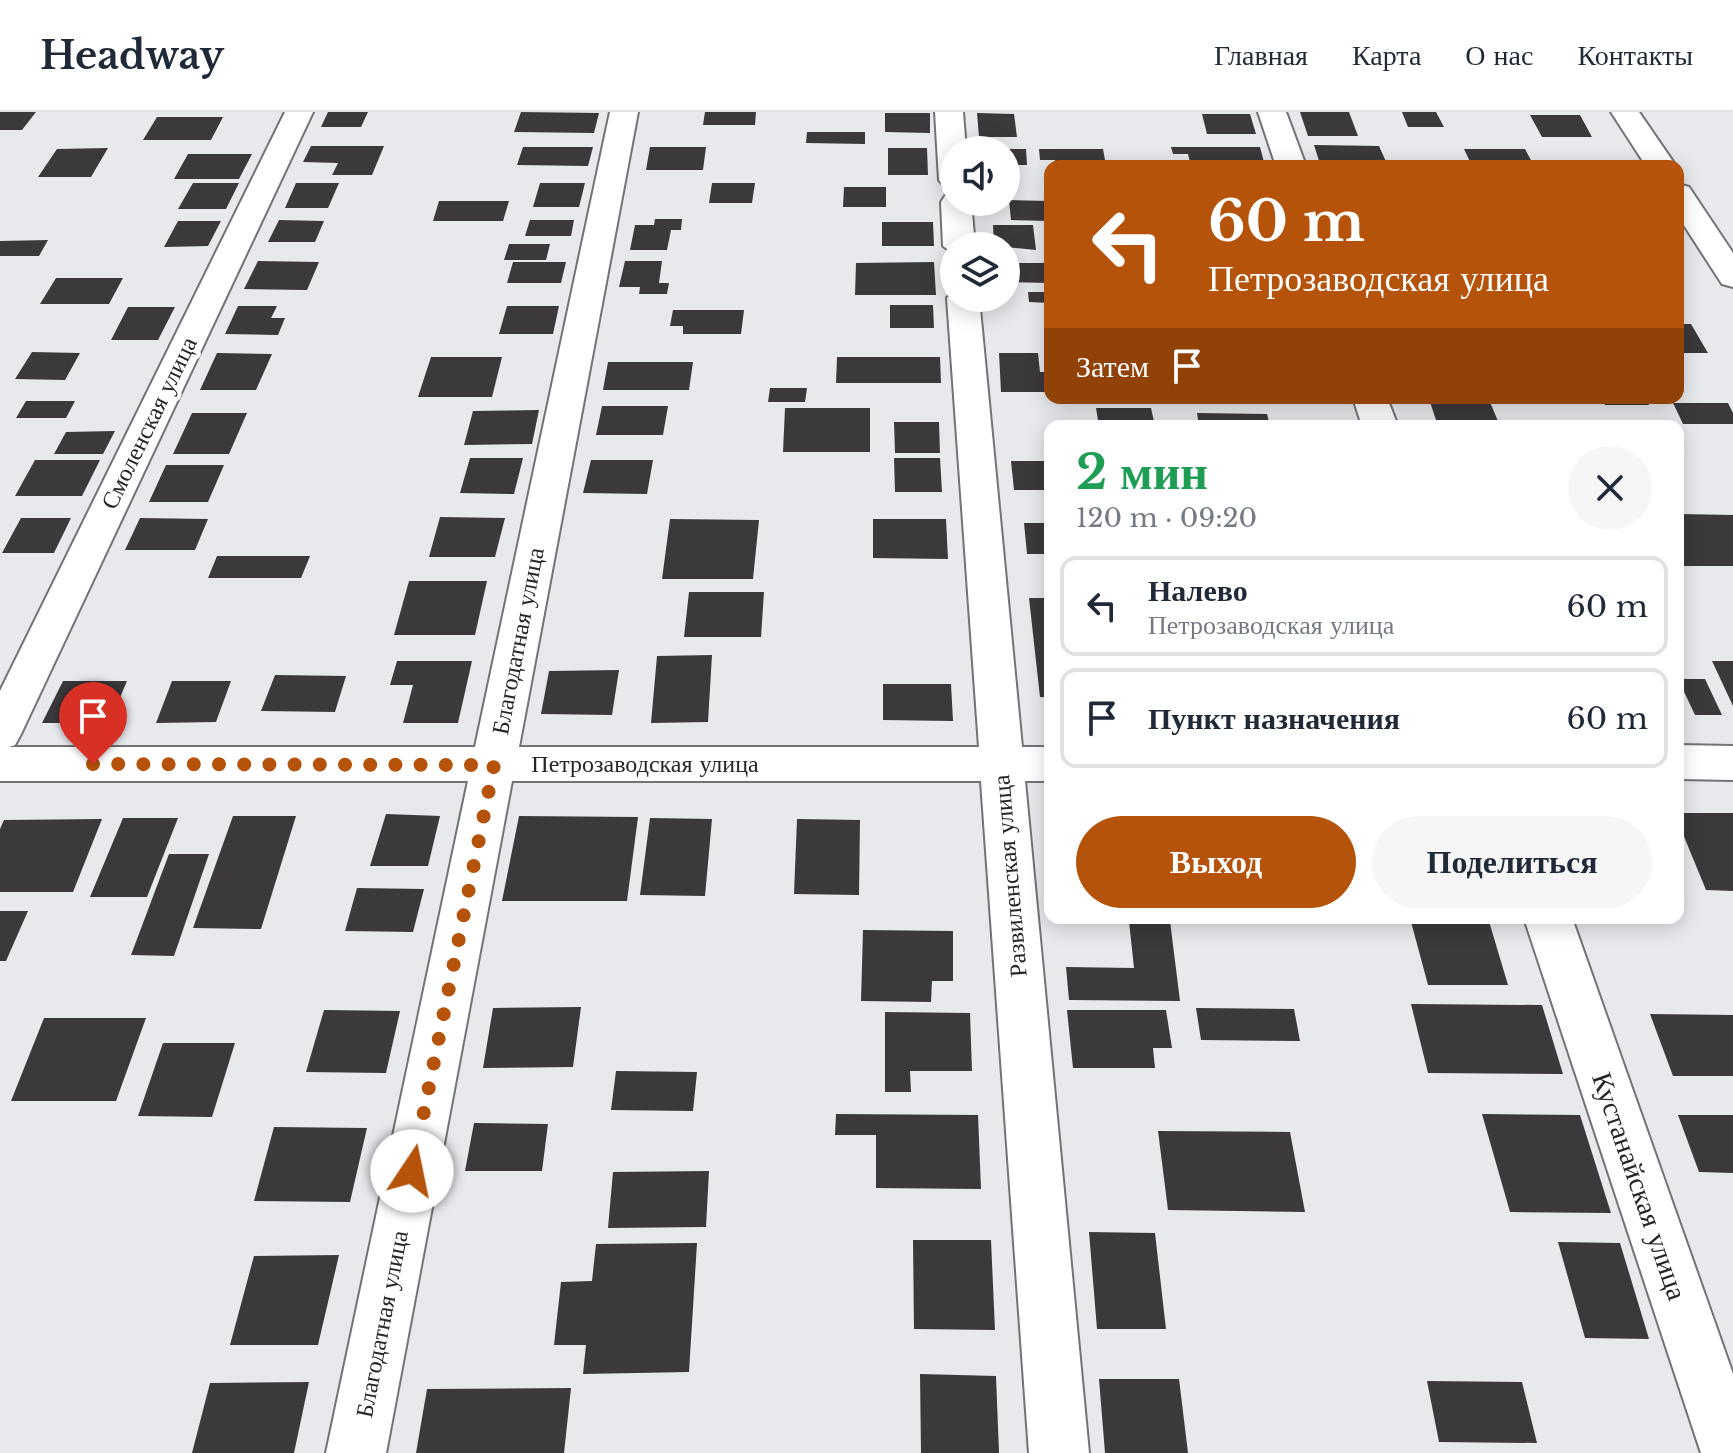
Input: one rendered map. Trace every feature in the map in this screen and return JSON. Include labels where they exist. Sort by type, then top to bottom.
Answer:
[{"type":"street","name":"Смоленская улица","points":[[0,734],[299,112]]},
{"type":"street","name":"Благодатная улица","points":[[356,1453],[624,112]]},
{"type":"street","points":[[949,112],[951,136]]},
{"type":"street","points":[[1272,112],[1289,160]]},
{"type":"street","points":[[1625,112],[1657,160]]},
{"type":"street","points":[[1684,202],[1733,277]]},
{"type":"street","name":"Развиленская улица","points":[[964,312],[1059,1453]]},
{"type":"street","points":[[1684,762],[1733,763]]},
{"type":"street","name":"Петрозаводская улица","points":[[0,764],[1044,764]]},
{"type":"street","name":"Кустанайская улица","points":[[1550,924],[1731,1453]]},
{"type":"building","points":[[0,112],[36,112],[22,130],[0,130]]},
{"type":"building","points":[[328,112],[368,112],[361,127],[321,127]]},
{"type":"building","points":[[521,112],[599,113],[594,133],[514,132]]},
{"type":"building","points":[[705,112],[756,112],[755,125],[703,125]]},
{"type":"building","points":[[1300,112],[1349,112],[1358,136],[1308,136]]},
{"type":"building","points":[[1402,112],[1436,112],[1444,127],[1408,127]]},
{"type":"building","points":[[885,113],[930,113],[930,133],[885,132]]},
{"type":"building","points":[[977,113],[1014,114],[1017,136],[979,136]]},
{"type":"building","points":[[1202,114],[1250,114],[1256,134],[1207,134]]},
{"type":"building","points":[[1530,115],[1580,115],[1592,137],[1542,137]]},
{"type":"building","points":[[157,117],[223,117],[211,140],[143,140]]},
{"type":"building","points":[[807,132],[865,132],[865,144],[806,143]]},
{"type":"building","points":[[1314,145],[1379,146],[1385,160],[1319,160]]},
{"type":"building","points":[[311,146],[384,146],[372,175],[332,175],[338,163],[303,162]]},
{"type":"building","points":[[523,147],[593,147],[588,166],[517,165]]},
{"type":"building","points":[[650,147],[706,147],[703,170],[646,170]]},
{"type":"building","points":[[1171,147],[1260,147],[1263,160],[1190,160],[1188,154],[1173,154]]},
{"type":"building","points":[[108,148],[91,177],[38,177],[57,149]]},
{"type":"building","points":[[888,148],[927,148],[928,175],[888,175]]},
{"type":"building","points":[[1020,149],[1026,149],[1027,165],[1020,165]]},
{"type":"building","points":[[1039,149],[1103,149],[1105,160],[1044,160],[1040,160]]},
{"type":"building","points":[[1464,149],[1525,149],[1531,160],[1469,160]]},
{"type":"building","points":[[188,154],[252,154],[239,179],[174,179]]},
{"type":"building","points":[[193,183],[239,183],[226,209],[178,209]]},
{"type":"building","points":[[296,183],[339,183],[328,208],[285,208]]},
{"type":"building","points":[[540,183],[585,183],[579,207],[533,207]]},
{"type":"building","points":[[712,183],[755,183],[752,203],[709,203]]},
{"type":"building","points":[[844,187],[886,187],[886,207],[843,207]]},
{"type":"building","points":[[1020,200],[1044,201],[1044,221],[1011,220],[1011,216],[1020,216]]},
{"type":"building","points":[[439,201],[509,201],[503,221],[433,221]]},
{"type":"building","points":[[655,219],[682,219],[681,230],[671,230],[667,250],[630,250],[635,225],[654,225]]},
{"type":"building","points":[[279,220],[324,221],[315,242],[268,242]]},
{"type":"building","points":[[530,220],[574,220],[571,236],[525,236]]},
{"type":"building","points":[[178,221],[221,221],[208,246],[164,247]]},
{"type":"building","points":[[882,222],[933,222],[934,246],[882,246]]},
{"type":"building","points":[[993,225],[1033,225],[1036,250],[1020,248],[1020,232],[993,232]]},
{"type":"building","points":[[48,240],[39,256],[0,256],[0,241]]},
{"type":"building","points":[[509,244],[550,244],[546,260],[504,260]]},
{"type":"building","points":[[258,261],[319,262],[307,290],[244,289]]},
{"type":"building","points":[[625,261],[662,261],[659,283],[669,283],[667,294],[639,294],[640,287],[619,287]]},
{"type":"building","points":[[513,262],[566,262],[561,283],[507,283]]},
{"type":"building","points":[[934,262],[936,295],[855,295],[856,263]]},
{"type":"building","points":[[1020,263],[1044,263],[1044,283],[1020,282]]},
{"type":"building","points":[[56,278],[123,278],[109,304],[40,304]]},
{"type":"building","points":[[1028,292],[1044,292],[1044,303],[1029,302]]},
{"type":"building","points":[[890,305],[933,305],[934,328],[890,328]]},
{"type":"building","points":[[238,306],[277,306],[271,318],[285,318],[278,335],[225,334]]},
{"type":"building","points":[[507,306],[559,306],[553,334],[499,334]]},
{"type":"building","points":[[128,307],[175,307],[158,340],[111,340]]},
{"type":"building","points":[[673,310],[744,310],[741,334],[683,334],[683,326],[670,326]]},
{"type":"building","points":[[1684,324],[1691,324],[1708,353],[1684,353]]},
{"type":"building","points":[[32,352],[80,353],[65,380],[15,379]]},
{"type":"building","points":[[217,353],[272,354],[256,390],[200,390]]},
{"type":"building","points":[[999,353],[1038,353],[1040,372],[1044,372],[1044,392],[1001,392]]},
{"type":"building","points":[[431,357],[502,357],[492,397],[418,397]]},
{"type":"building","points":[[837,357],[940,357],[941,383],[836,383]]},
{"type":"building","points":[[608,362],[693,362],[689,390],[603,390]]},
{"type":"building","points":[[770,388],[807,388],[805,402],[768,402]]},
{"type":"building","points":[[26,401],[75,401],[66,418],[16,418]]},
{"type":"building","points":[[1728,403],[1733,413],[1733,424],[1684,424],[1673,404]]},
{"type":"building","points":[[1431,404],[1491,404],[1498,420],[1436,420]]},
{"type":"building","points":[[1604,404],[1649,405],[1605,405]]},
{"type":"building","points":[[602,406],[668,406],[663,435],[596,435]]},
{"type":"building","points":[[785,408],[870,408],[870,452],[783,452]]},
{"type":"building","points":[[1096,408],[1151,408],[1154,420],[1098,420]]},
{"type":"building","points":[[539,410],[532,444],[464,445],[473,411]]},
{"type":"building","points":[[192,413],[247,413],[229,454],[173,454]]},
{"type":"building","points":[[1197,413],[1267,414],[1268,420],[1198,420]]},
{"type":"building","points":[[894,422],[939,422],[940,453],[895,453]]},
{"type":"building","points":[[115,431],[103,454],[54,454],[66,432]]},
{"type":"building","points":[[470,458],[523,458],[514,494],[460,493]]},
{"type":"building","points":[[894,458],[940,458],[942,492],[895,492]]},
{"type":"building","points":[[35,460],[100,460],[82,496],[15,496]]},
{"type":"building","points":[[591,460],[653,460],[647,494],[583,493]]},
{"type":"building","points":[[1011,461],[1044,461],[1044,490],[1014,490]]},
{"type":"building","points":[[166,465],[224,465],[208,502],[149,502]]},
{"type":"building","points":[[1684,514],[1733,515],[1733,566],[1684,566]]},
{"type":"building","points":[[440,517],[505,518],[495,557],[429,557]]},
{"type":"building","points":[[21,518],[71,518],[54,553],[2,553]]},
{"type":"building","points":[[140,518],[208,519],[195,550],[125,550]]},
{"type":"building","points":[[670,519],[759,520],[753,579],[662,579]]},
{"type":"building","points":[[873,519],[946,519],[948,559],[873,558]]},
{"type":"building","points":[[1024,523],[1044,523],[1044,554],[1027,554]]},
{"type":"building","points":[[217,556],[310,556],[301,578],[208,578]]},
{"type":"building","points":[[409,581],[487,581],[475,635],[394,635]]},
{"type":"building","points":[[689,592],[764,592],[761,637],[684,637]]},
{"type":"building","points":[[1029,598],[1044,598],[1044,697],[1040,697]]},
{"type":"building","points":[[712,655],[708,722],[651,723],[657,656]]},
{"type":"building","points":[[397,661],[472,661],[458,723],[403,723],[413,685],[390,685]]},
{"type":"building","points":[[1712,661],[1733,661],[1733,706]]},
{"type":"building","points":[[619,670],[612,715],[541,714],[549,671]]},
{"type":"building","points":[[275,675],[346,676],[335,712],[261,711]]},
{"type":"building","points":[[1684,679],[1705,679],[1722,715],[1695,715],[1684,692]]},
{"type":"building","points":[[63,681],[127,681],[109,723],[42,723]]},
{"type":"building","points":[[172,681],[231,681],[216,722],[156,723]]},
{"type":"building","points":[[883,684],[951,684],[953,721],[883,720]]},
{"type":"building","points":[[1684,813],[1733,813],[1733,891],[1706,890],[1684,837]]},
{"type":"building","points":[[386,814],[440,816],[428,866],[370,866]]},
{"type":"building","points":[[233,816],[296,816],[261,929],[193,928]]},
{"type":"building","points":[[519,816],[638,817],[627,901],[502,901]]},
{"type":"building","points":[[123,818],[178,818],[147,897],[90,897]]},
{"type":"building","points":[[650,818],[712,819],[705,896],[640,895]]},
{"type":"building","points":[[102,819],[73,892],[0,892],[0,829],[4,820]]},
{"type":"building","points":[[797,819],[860,820],[859,895],[794,894]]},
{"type":"building","points":[[169,854],[209,854],[174,956],[131,955]]},
{"type":"building","points":[[357,888],[424,889],[413,932],[345,931]]},
{"type":"building","points":[[0,911],[28,911],[6,961],[0,961]]},
{"type":"building","points":[[1129,924],[1170,924],[1180,1001],[1069,1000],[1066,967],[1134,968]]},
{"type":"building","points":[[1412,924],[1490,924],[1508,985],[1428,985]]},
{"type":"building","points":[[863,930],[953,931],[953,981],[932,981],[931,1002],[861,1001]]},
{"type":"building","points":[[1411,1004],[1542,1005],[1563,1074],[1428,1073]]},
{"type":"building","points":[[581,1007],[573,1067],[483,1068],[493,1008]]},
{"type":"building","points":[[1196,1008],[1294,1009],[1300,1041],[1201,1040]]},
{"type":"building","points":[[324,1010],[400,1011],[386,1073],[306,1072]]},
{"type":"building","points":[[1067,1010],[1166,1010],[1172,1048],[1153,1048],[1155,1068],[1073,1068]]},
{"type":"building","points":[[885,1012],[970,1013],[972,1071],[910,1071],[911,1092],[885,1092]]},
{"type":"building","points":[[1650,1014],[1733,1015],[1733,1076],[1673,1076]]},
{"type":"building","points":[[44,1018],[146,1018],[116,1101],[11,1101]]},
{"type":"building","points":[[163,1043],[235,1043],[212,1117],[138,1116]]},
{"type":"building","points":[[616,1071],[697,1072],[693,1111],[611,1110]]},
{"type":"building","points":[[836,1114],[978,1115],[981,1189],[876,1188],[876,1135],[835,1135]]},
{"type":"building","points":[[1482,1114],[1580,1115],[1611,1213],[1510,1212]]},
{"type":"building","points":[[1678,1115],[1733,1115],[1733,1173],[1699,1172]]},
{"type":"building","points":[[474,1123],[548,1124],[542,1171],[465,1171]]},
{"type":"building","points":[[274,1127],[367,1128],[350,1202],[254,1201]]},
{"type":"building","points":[[1158,1131],[1290,1132],[1305,1212],[1168,1210]]},
{"type":"building","points":[[709,1171],[706,1227],[608,1228],[613,1172]]},
{"type":"building","points":[[1089,1232],[1155,1233],[1166,1329],[1097,1329]]},
{"type":"building","points":[[913,1240],[991,1240],[995,1330],[914,1329]]},
{"type":"building","points":[[1558,1242],[1620,1243],[1649,1339],[1585,1338]]},
{"type":"building","points":[[697,1243],[689,1372],[583,1374],[586,1345],[554,1345],[561,1282],[592,1281],[596,1244]]},
{"type":"building","points":[[339,1255],[318,1345],[230,1345],[254,1256]]},
{"type":"building","points":[[920,1374],[996,1376],[999,1453],[921,1453]]},
{"type":"building","points":[[1099,1379],[1179,1379],[1188,1453],[1105,1453]]},
{"type":"building","points":[[1427,1381],[1522,1382],[1537,1443],[1439,1442]]},
{"type":"building","points":[[309,1382],[294,1453],[192,1453],[210,1383]]},
{"type":"building","points":[[571,1388],[564,1453],[416,1453],[427,1389]]},
{"type":"route","points":[[93,764],[494,765],[412,1171]]}]
